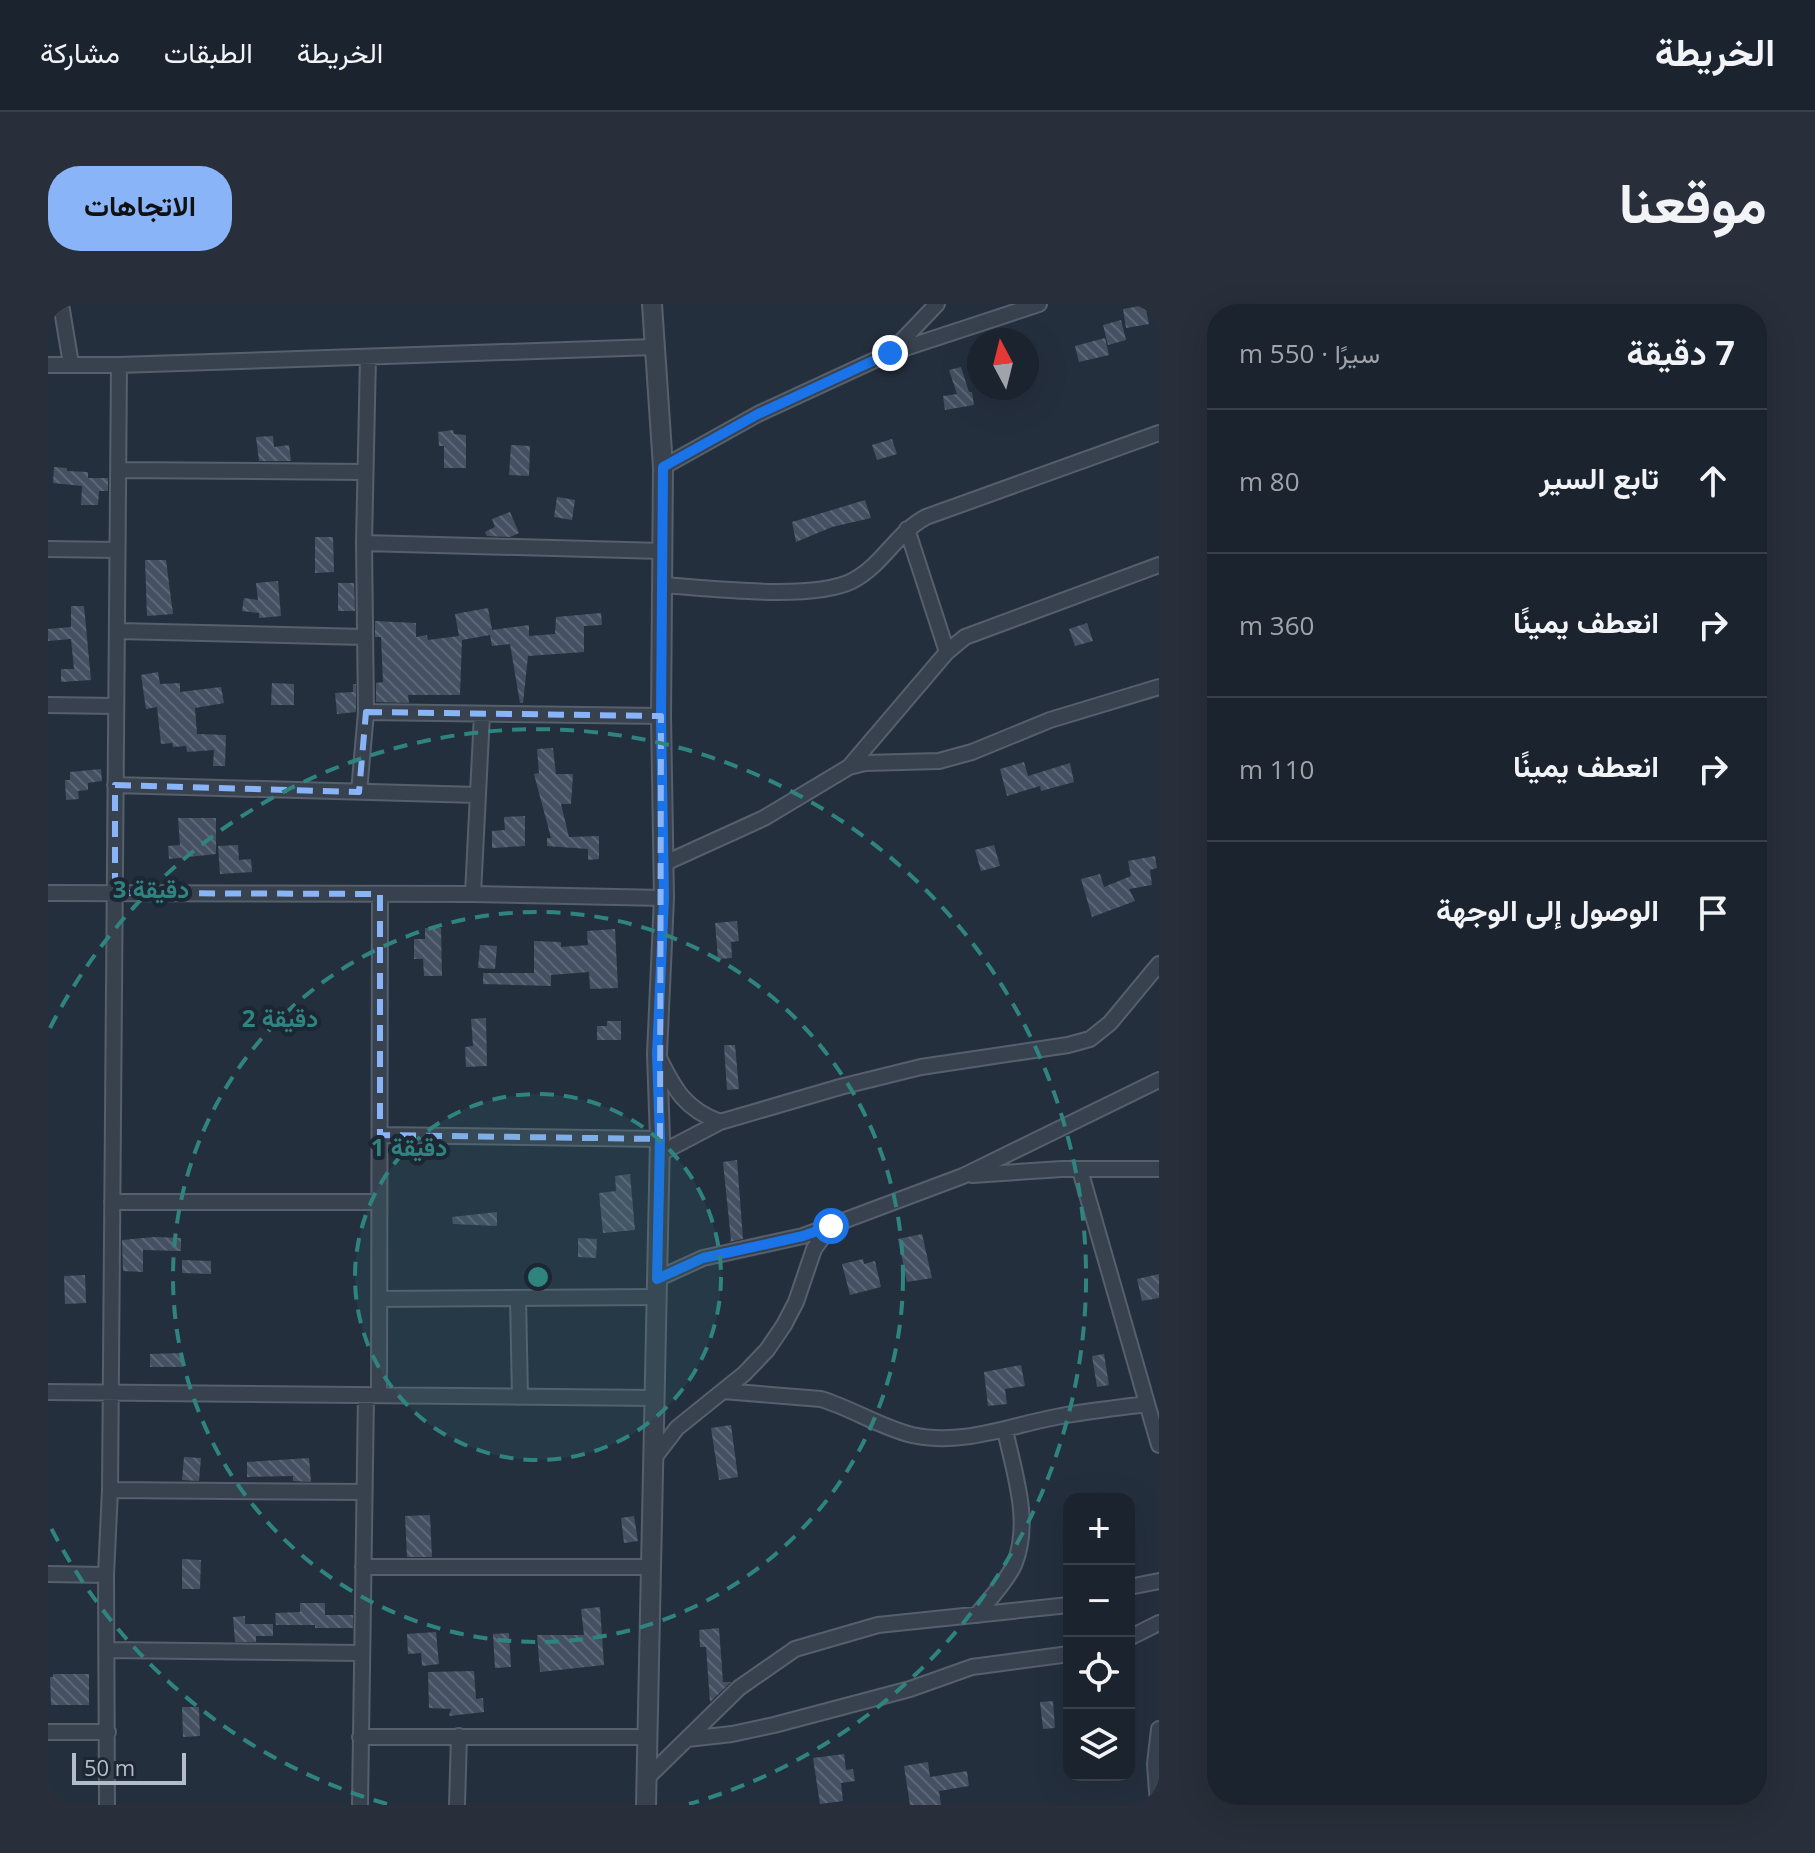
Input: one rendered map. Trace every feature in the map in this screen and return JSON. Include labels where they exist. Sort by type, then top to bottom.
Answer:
[{"type":"street","points":[[61,304],[71,364]]},
{"type":"street","points":[[646,1805],[660,1147],[657,1054],[664,898],[661,716],[663,467],[652,304]]},
{"type":"street","points":[[890,353],[937,304]]},
{"type":"street","points":[[663,467],[758,414],[890,353],[1039,304]]},
{"type":"street","points":[[48,365],[654,347]]},
{"type":"street","points":[[359,792],[366,712],[364,543],[368,357]]},
{"type":"street","points":[[107,1805],[106,1575],[110,1490],[119,365]]},
{"type":"street","points":[[662,585],[799,592],[827,590],[851,582],[870,569],[907,529],[926,517],[1159,433]]},
{"type":"street","points":[[118,470],[365,472]]},
{"type":"street","points":[[907,529],[947,652]]},
{"type":"street","points":[[364,543],[662,551]]},
{"type":"street","points":[[48,549],[117,550]]},
{"type":"street","points":[[849,767],[947,652],[965,637],[1159,565]]},
{"type":"street","points":[[118,631],[364,637]]},
{"type":"street","points":[[663,864],[764,818],[849,767],[865,763],[939,761],[972,752],[1050,720],[1159,687]]},
{"type":"street","points":[[48,705],[116,706]]},
{"type":"street","points":[[366,712],[661,716]]},
{"type":"street","points":[[473,894],[482,714]]},
{"type":"street","points":[[115,785],[478,795]]},
{"type":"street","points":[[48,893],[473,894],[664,898]]},
{"type":"street","points":[[360,1805],[364,1492],[379,1299],[380,894]]},
{"type":"street","points":[[380,1135],[660,1147],[720,1122],[840,1087],[921,1067],[1090,1039],[1110,1023],[1159,964]]},
{"type":"street","points":[[657,1054],[682,1099],[699,1114],[720,1122]]},
{"type":"street","points":[[379,1299],[518,1298],[657,1288],[703,1258],[803,1236],[963,1176],[1159,1080]]},
{"type":"street","points":[[963,1176],[1159,1169]]},
{"type":"street","points":[[1080,1170],[1159,1445]]},
{"type":"street","points":[[112,1202],[379,1202]]},
{"type":"street","points":[[654,1458],[677,1428],[744,1374],[784,1325],[796,1302],[814,1249],[831,1226]]},
{"type":"street","points":[[518,1298],[520,1397]]},
{"type":"street","points":[[723,1391],[821,1399],[868,1420],[913,1435],[950,1439],[1056,1417],[1147,1404]]},
{"type":"street","points":[[48,1392],[655,1398]]},
{"type":"street","points":[[977,1615],[1013,1567],[1018,1551],[1020,1499],[1005,1430]]},
{"type":"street","points":[[110,1490],[364,1492]]},
{"type":"street","points":[[363,1567],[652,1567]]},
{"type":"street","points":[[48,1574],[106,1575]]},
{"type":"street","points":[[1135,1586],[1159,1581]]},
{"type":"street","points":[[647,1778],[739,1688],[795,1649],[878,1625],[1063,1606]]},
{"type":"street","points":[[1131,1637],[1159,1623]]},
{"type":"street","points":[[108,1650],[361,1653]]},
{"type":"street","points":[[687,1739],[774,1725],[910,1689],[972,1667],[1063,1655]]},
{"type":"street","points":[[1158,1805],[1155,1764],[1159,1729]]},
{"type":"street","points":[[48,1732],[108,1732]]},
{"type":"street","points":[[457,1805],[459,1736]]},
{"type":"street","points":[[360,1737],[646,1737]]},
{"type":"highlighted area","points":[[366,712],[661,716],[660,1139],[380,1135],[380,894],[115,893],[115,785],[359,792]]},
{"type":"building","points":[[1145,305],[1149,324],[1126,328],[1123,309]]},
{"type":"building","points":[[1121,320],[1126,340],[1108,345],[1103,325]]},
{"type":"building","points":[[1105,338],[1109,355],[1079,362],[1075,346]]},
{"type":"building","points":[[961,367],[967,386],[967,400],[973,400],[974,405],[945,410],[943,396],[957,394],[949,370]]},
{"type":"building","points":[[453,430],[454,434],[466,435],[466,468],[444,468],[444,446],[439,446],[438,432]]},
{"type":"building","points":[[273,436],[274,447],[289,445],[291,461],[259,461],[256,437]]},
{"type":"building","points":[[892,439],[897,454],[877,460],[872,445]]},
{"type":"building","points":[[511,445],[530,446],[529,476],[509,475]]},
{"type":"building","points":[[54,467],[88,472],[88,478],[108,478],[108,491],[99,491],[98,505],[81,505],[82,486],[53,483]]},
{"type":"building","points":[[557,497],[575,500],[572,520],[554,517]]},
{"type":"building","points":[[865,500],[871,518],[832,527],[796,542],[792,522]]},
{"type":"building","points":[[510,512],[519,533],[510,537],[487,536],[485,532],[495,527],[492,519]]},
{"type":"building","points":[[315,537],[333,537],[334,572],[315,573]]},
{"type":"building","points":[[145,560],[166,560],[173,614],[147,616]]},
{"type":"building","points":[[278,581],[281,616],[259,618],[259,613],[242,611],[244,598],[258,600],[256,583]]},
{"type":"building","points":[[338,583],[354,583],[355,611],[338,611]]},
{"type":"building","points":[[71,606],[84,606],[91,680],[61,682],[61,669],[74,669],[71,639],[48,641],[48,629],[71,627]]},
{"type":"building","points":[[488,608],[492,630],[529,625],[529,636],[555,634],[556,617],[601,613],[602,625],[584,626],[584,652],[528,656],[523,703],[520,703],[510,644],[492,646],[490,635],[462,640],[460,695],[408,695],[409,703],[376,702],[376,683],[383,682],[381,637],[375,637],[375,621],[416,623],[416,637],[427,635],[428,640],[459,636],[455,614]]},
{"type":"building","points":[[1087,623],[1093,641],[1075,646],[1069,629]]},
{"type":"building","points":[[158,672],[160,684],[180,683],[180,692],[221,687],[224,703],[195,708],[197,734],[226,735],[225,766],[213,766],[214,750],[187,752],[186,746],[161,744],[157,707],[146,709],[141,675]]},
{"type":"building","points":[[272,683],[294,684],[294,705],[271,705]]},
{"type":"building","points":[[353,684],[356,684],[356,712],[337,714],[335,693],[353,692]]},
{"type":"building","points":[[553,748],[556,774],[573,774],[571,804],[561,804],[569,837],[599,836],[599,859],[588,860],[588,849],[547,846],[547,838],[551,838],[534,774],[539,773],[537,749]]},
{"type":"building","points":[[1024,762],[1028,776],[1070,763],[1074,782],[1041,791],[1040,786],[1007,796],[1000,769]]},
{"type":"building","points":[[101,769],[102,781],[88,783],[88,790],[78,791],[79,799],[66,800],[65,780],[70,780],[70,772]]},
{"type":"building","points":[[525,816],[525,846],[492,848],[492,831],[505,830],[504,817]]},
{"type":"building","points":[[178,818],[216,818],[216,854],[169,859],[168,846],[180,845]]},
{"type":"building","points":[[238,845],[239,860],[251,859],[252,872],[220,874],[218,846]]},
{"type":"building","points":[[994,845],[1000,866],[981,871],[975,850]]},
{"type":"building","points":[[1155,856],[1157,868],[1150,870],[1152,885],[1129,889],[1135,901],[1092,917],[1081,879],[1100,874],[1104,887],[1131,876],[1128,861]]},
{"type":"building","points":[[737,921],[739,941],[731,942],[732,958],[718,959],[715,923]]},
{"type":"building","points":[[425,928],[441,928],[442,976],[424,976],[423,959],[414,959],[414,939],[425,939]]},
{"type":"building","points":[[615,929],[618,988],[590,989],[589,972],[551,975],[551,986],[483,984],[483,973],[534,973],[534,941],[561,942],[561,947],[588,945],[587,931]]},
{"type":"building","points":[[480,945],[497,946],[495,969],[478,968]]},
{"type":"building","points":[[486,1018],[487,1066],[466,1067],[465,1047],[473,1046],[471,1019]]},
{"type":"building","points":[[607,1021],[621,1021],[621,1040],[597,1040],[597,1026],[607,1026]]},
{"type":"building","points":[[724,1045],[735,1045],[739,1089],[727,1090]]},
{"type":"building","points":[[737,1160],[743,1239],[729,1242],[723,1162]]},
{"type":"building","points":[[630,1174],[635,1230],[603,1233],[599,1193],[616,1191],[615,1176]]},
{"type":"building","points":[[497,1212],[497,1226],[453,1224],[452,1217]]},
{"type":"building","points":[[922,1234],[932,1278],[907,1282],[898,1239]]},
{"type":"building","points":[[181,1238],[181,1251],[143,1250],[143,1272],[123,1271],[122,1240]]},
{"type":"building","points":[[578,1238],[597,1239],[596,1258],[578,1257]]},
{"type":"building","points":[[863,1259],[864,1264],[875,1261],[881,1287],[850,1295],[842,1264]]},
{"type":"building","points":[[182,1260],[211,1261],[211,1274],[182,1273]]},
{"type":"building","points":[[1159,1274],[1159,1298],[1142,1301],[1137,1279]]},
{"type":"building","points":[[85,1275],[86,1303],[65,1304],[64,1276]]},
{"type":"building","points":[[182,1353],[182,1367],[150,1367],[150,1354]]},
{"type":"building","points":[[1104,1354],[1109,1385],[1097,1387],[1092,1356]]},
{"type":"building","points":[[1021,1365],[1025,1386],[1005,1389],[1007,1404],[988,1406],[984,1372]]},
{"type":"building","points":[[731,1425],[738,1477],[719,1480],[711,1428]]},
{"type":"building","points":[[184,1457],[201,1458],[199,1481],[182,1480]]},
{"type":"building","points":[[309,1458],[311,1482],[293,1481],[293,1476],[247,1477],[247,1462]]},
{"type":"building","points":[[430,1515],[432,1557],[407,1557],[405,1516]]},
{"type":"building","points":[[634,1516],[638,1541],[624,1543],[621,1518]]},
{"type":"building","points":[[182,1559],[201,1560],[200,1589],[182,1589]]},
{"type":"building","points":[[300,1603],[325,1603],[325,1615],[353,1615],[353,1628],[276,1625],[275,1613],[300,1612]]},
{"type":"building","points":[[600,1607],[604,1665],[540,1672],[537,1635],[584,1635],[581,1609]]},
{"type":"building","points":[[245,1616],[245,1624],[273,1624],[273,1636],[256,1636],[256,1642],[235,1642],[233,1617]]},
{"type":"building","points":[[719,1628],[723,1682],[731,1682],[710,1702],[706,1647],[700,1647],[699,1630]]},
{"type":"building","points":[[436,1632],[439,1664],[422,1666],[421,1653],[408,1654],[407,1634]]},
{"type":"building","points":[[509,1633],[511,1667],[495,1668],[493,1634]]},
{"type":"building","points":[[474,1671],[476,1699],[483,1698],[484,1712],[449,1716],[451,1709],[429,1708],[428,1672]]},
{"type":"building","points":[[53,1674],[89,1674],[89,1705],[51,1705],[50,1677]]},
{"type":"building","points":[[1053,1701],[1055,1728],[1043,1729],[1040,1702]]},
{"type":"building","points":[[182,1707],[199,1707],[200,1736],[183,1737]]},
{"type":"building","points":[[844,1754],[846,1770],[853,1769],[855,1781],[841,1783],[843,1801],[820,1804],[813,1758]]},
{"type":"building","points":[[928,1762],[930,1777],[967,1771],[969,1786],[939,1791],[941,1805],[910,1805],[904,1766]]},
{"type":"route","points":[[831,1226],[803,1236],[703,1258],[657,1279],[660,1139],[657,1054],[664,898],[661,716],[663,467],[758,414],[890,353]]}]
